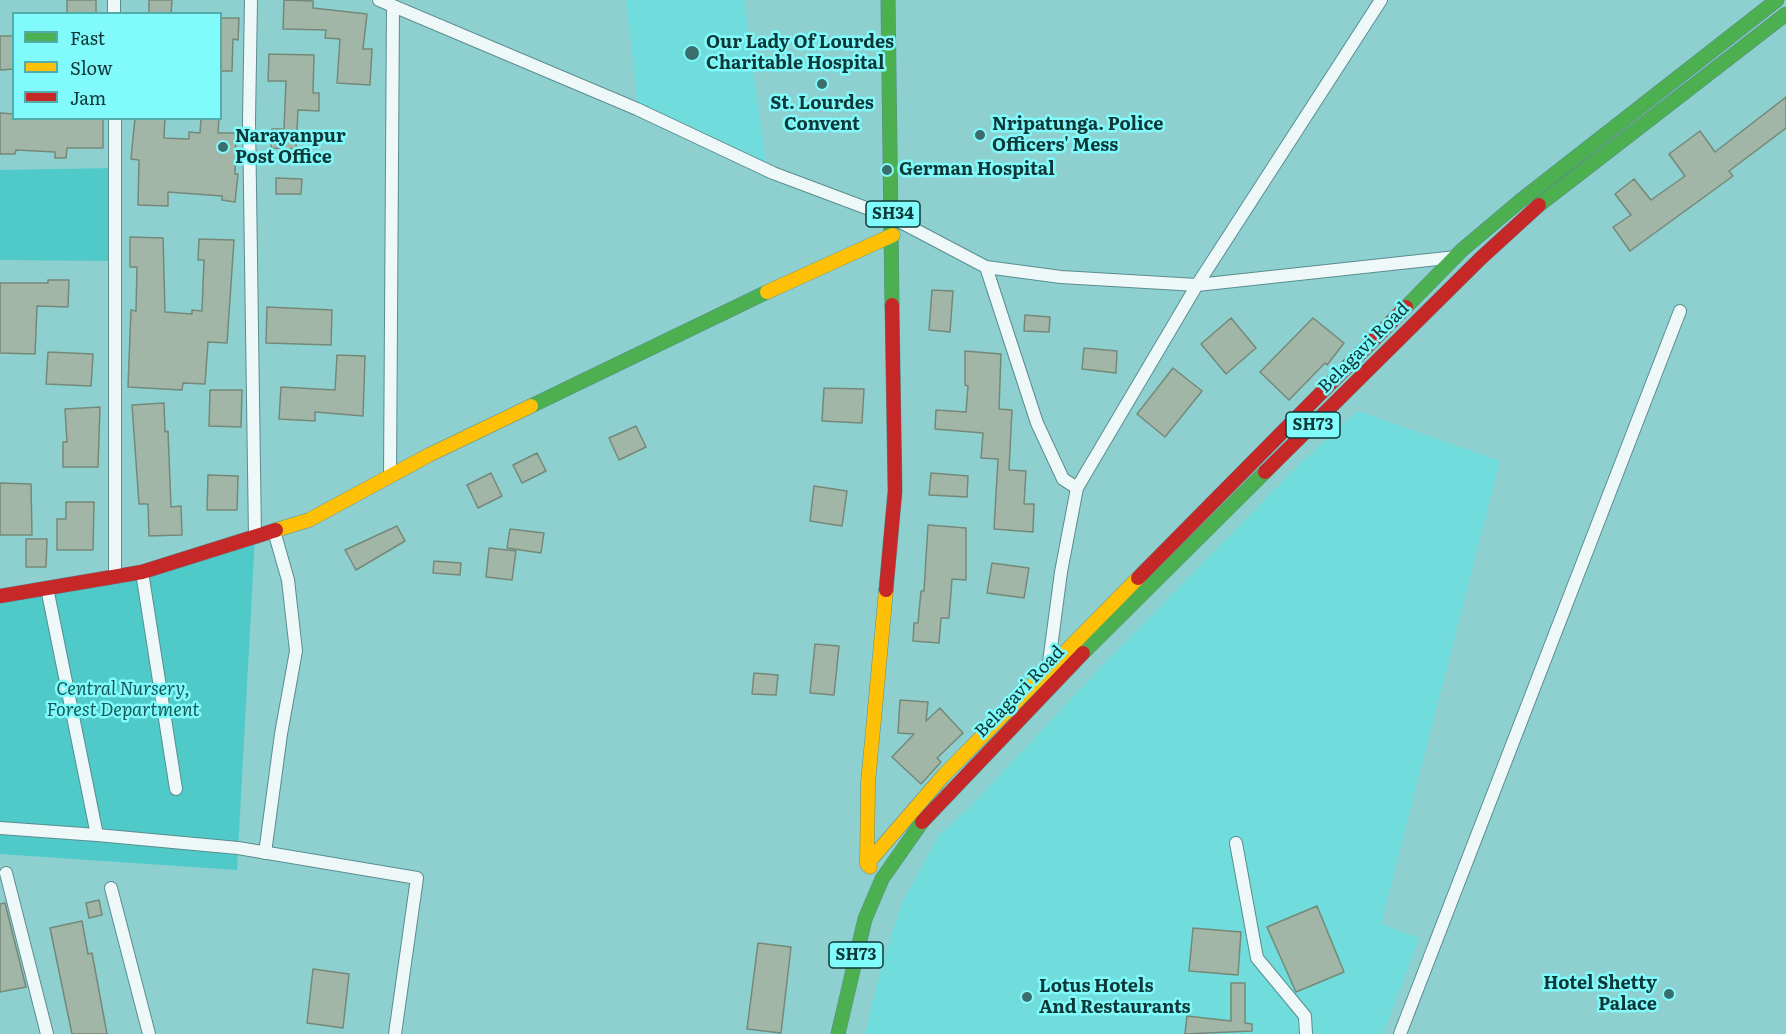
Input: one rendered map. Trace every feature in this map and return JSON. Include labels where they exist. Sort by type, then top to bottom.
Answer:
[{"type":"main road","name":"SH34","points":[[867,864],[868,783],[890,556],[896,429],[888,0]]},
{"type":"main road","points":[[882,879],[867,864],[943,776],[1456,257],[1520,201],[1777,0]]},
{"type":"main road","name":"Belagavi Road","points":[[882,879],[929,812],[1046,690],[1480,258],[1532,210],[1786,14]]},
{"type":"main road","points":[[0,596],[141,572],[309,520],[390,476],[782,285],[893,235]]},
{"type":"main road","name":"SH73","points":[[838,1034],[865,919],[882,879]]},
{"type":"street","points":[[251,0],[249,120],[255,537]]},
{"type":"street","points":[[379,0],[637,110],[773,173],[893,218],[986,267],[1061,277],[1197,285],[1456,257]]},
{"type":"street","points":[[1048,671],[1061,572],[1077,488],[1197,285],[1382,0]]},
{"type":"street","points":[[390,476],[393,6]]},
{"type":"street","points":[[115,120],[115,576]]},
{"type":"street","points":[[986,267],[1037,423],[1063,479],[1077,488]]},
{"type":"street","points":[[1400,1034],[1680,311]]},
{"type":"street","points":[[265,853],[281,734],[296,651],[288,580],[274,531]]},
{"type":"street","points":[[141,572],[176,789]]},
{"type":"street","points":[[47,588],[97,835]]},
{"type":"street","points":[[0,828],[97,835],[265,853],[417,878],[395,1034]]},
{"type":"street","points":[[1236,843],[1257,958],[1305,1016],[1306,1034]]},
{"type":"street","points":[[6,873],[47,1034]]},
{"type":"street","points":[[111,888],[149,1034]]},
{"type":"shaded area","name":"Our Lady Of Lourdes Charitable Hospital","points":[[626,0],[744,0],[766,164],[638,106]]},
{"type":"shaded area","points":[[1358,411],[1500,461],[1381,924],[1419,938],[1383,1034],[865,1034],[882,964],[902,903],[938,836],[970,807],[1100,668],[1299,465]]},
{"type":"green space","points":[[115,168],[115,261],[0,260],[0,170]]},
{"type":"green space","name":"Central Nursery, Forest Department","points":[[255,537],[237,870],[0,854],[0,596],[141,572]]},
{"type":"building","points":[[67,0],[96,0],[96,12],[67,12]]},
{"type":"building","points":[[149,0],[172,0],[171,12],[149,12]]},
{"type":"building","points":[[284,0],[313,1],[313,8],[367,14],[363,49],[372,49],[370,85],[337,83],[340,39],[325,38],[326,30],[283,29]]},
{"type":"building","points":[[222,18],[239,18],[238,40],[233,39],[232,71],[222,71]]},
{"type":"building","points":[[0,36],[12,36],[12,69],[0,70]]},
{"type":"building","points":[[269,54],[314,55],[313,93],[319,93],[319,111],[298,110],[296,149],[271,148],[272,129],[284,129],[286,81],[268,81]]},
{"type":"building","points":[[1786,97],[1786,128],[1729,171],[1733,176],[1630,251],[1613,227],[1631,215],[1615,194],[1634,179],[1651,200],[1685,176],[1669,154],[1700,131],[1715,152]]},
{"type":"building","points":[[0,113],[12,114],[12,120],[103,120],[103,148],[67,148],[66,158],[55,158],[55,152],[16,150],[15,154],[0,154]]},
{"type":"building","points":[[135,120],[165,120],[164,138],[189,139],[189,132],[200,133],[201,120],[219,120],[218,133],[236,133],[235,174],[238,174],[235,202],[222,200],[222,196],[168,192],[168,206],[138,205],[139,160],[131,159]]},
{"type":"building","points":[[276,178],[302,179],[301,194],[276,194]]},
{"type":"building","points":[[130,237],[163,238],[165,312],[192,314],[192,310],[202,311],[204,260],[198,260],[199,239],[234,240],[227,343],[208,342],[205,384],[183,383],[182,390],[128,387],[131,310],[136,311],[137,267],[130,267]]},
{"type":"building","points":[[48,280],[69,280],[68,307],[37,306],[35,354],[0,353],[0,283],[48,283]]},
{"type":"building","points":[[932,290],[953,291],[950,332],[929,330]]},
{"type":"building","points":[[267,307],[332,310],[331,345],[266,343]]},
{"type":"building","points":[[1025,315],[1050,317],[1049,332],[1024,331]]},
{"type":"building","points":[[1231,318],[1256,348],[1226,374],[1201,344]]},
{"type":"building","points":[[1313,318],[1344,343],[1327,365],[1325,363],[1289,400],[1260,372]]},
{"type":"building","points":[[1084,348],[1117,351],[1116,373],[1082,369]]},
{"type":"building","points":[[965,351],[1001,354],[999,409],[1012,410],[1009,470],[1026,471],[1024,504],[1034,504],[1033,532],[994,529],[998,459],[981,458],[983,433],[935,429],[936,410],[966,412],[968,386],[965,385]]},
{"type":"building","points":[[48,352],[93,354],[91,386],[46,384]]},
{"type":"building","points":[[337,355],[365,356],[363,416],[315,412],[315,421],[279,419],[281,387],[335,390]]},
{"type":"building","points":[[1173,368],[1202,391],[1165,437],[1137,414]]},
{"type":"building","points":[[824,388],[864,389],[862,423],[822,421]]},
{"type":"building","points":[[210,390],[242,390],[241,427],[209,426]]},
{"type":"building","points":[[164,403],[165,432],[168,431],[171,507],[181,506],[182,535],[149,536],[148,504],[139,504],[132,405]]},
{"type":"building","points":[[100,407],[98,467],[63,467],[63,442],[67,442],[65,409]]},
{"type":"building","points":[[636,426],[646,447],[619,460],[609,438]]},
{"type":"building","points":[[537,453],[546,471],[522,483],[513,465]]},
{"type":"building","points":[[491,473],[502,496],[478,508],[467,485]]},
{"type":"building","points":[[931,473],[968,476],[967,497],[929,495]]},
{"type":"building","points":[[208,475],[238,476],[237,510],[207,510]]},
{"type":"building","points":[[0,483],[31,484],[32,535],[0,535]]},
{"type":"building","points":[[814,486],[847,491],[842,526],[810,521]]},
{"type":"building","points":[[66,502],[94,502],[93,550],[57,550],[57,519],[66,519]]},
{"type":"building","points":[[928,525],[966,528],[966,580],[952,579],[949,618],[941,618],[939,643],[913,641],[914,623],[918,623],[921,591],[924,591]]},
{"type":"building","points":[[397,526],[405,541],[356,570],[345,550]]},
{"type":"building","points":[[510,529],[544,533],[541,553],[507,548]]},
{"type":"building","points":[[26,539],[47,539],[46,567],[26,567]]},
{"type":"building","points":[[489,548],[516,551],[512,580],[486,577]]},
{"type":"building","points":[[434,561],[461,563],[460,575],[433,573]]},
{"type":"building","points":[[992,563],[1029,568],[1024,598],[987,593]]},
{"type":"building","points":[[815,644],[839,646],[834,695],[810,693]]},
{"type":"building","points":[[754,673],[778,675],[776,695],[752,694]]},
{"type":"building","points":[[900,700],[928,702],[926,721],[940,708],[963,733],[937,758],[941,762],[921,784],[892,757],[914,734],[898,733]]},
{"type":"building","points":[[99,900],[102,915],[89,918],[86,903]]},
{"type":"building","points":[[5,903],[26,987],[0,992],[0,904]]},
{"type":"building","points":[[1317,906],[1344,972],[1296,992],[1267,927]]},
{"type":"building","points":[[82,921],[88,954],[92,953],[107,1034],[72,1034],[50,928]]},
{"type":"building","points":[[1193,928],[1241,932],[1238,975],[1189,971]]},
{"type":"building","points":[[758,943],[791,947],[781,1033],[747,1029]]},
{"type":"building","points":[[313,969],[349,974],[343,1028],[307,1023]]},
{"type":"building","points":[[1231,983],[1245,983],[1245,1023],[1252,1024],[1252,1031],[1185,1034],[1187,1016],[1231,1021]]},
{"type":"traffic: fast","points":[[888,0],[892,305]]},
{"type":"traffic: fast","points":[[1406,307],[1462,250],[1520,201],[1777,0]]},
{"type":"traffic: fast","points":[[1539,205],[1786,14]]},
{"type":"traffic: fast","points":[[531,406],[767,292]]},
{"type":"traffic: fast","points":[[1083,653],[1265,472]]},
{"type":"traffic: fast","points":[[838,1034],[865,919],[882,879],[922,822]]},
{"type":"traffic: slow","points":[[767,292],[893,235]]},
{"type":"traffic: slow","points":[[276,530],[309,520],[429,455],[531,406]]},
{"type":"traffic: slow","points":[[867,864],[943,776],[1138,578]]},
{"type":"traffic: slow","points":[[870,867],[867,864],[868,783],[886,590]]},
{"type":"traffic: jam","points":[[1265,472],[1481,258],[1539,205]]},
{"type":"traffic: jam","points":[[886,590],[895,491],[892,305]]},
{"type":"traffic: jam","points":[[1138,578],[1406,307]]},
{"type":"traffic: jam","points":[[0,596],[142,572],[276,530]]},
{"type":"traffic: jam","points":[[922,822],[1083,653]]},
{"type":"place","name":"Our Lady Of Lourdes Charitable Hospital","points":[[692,53]]},
{"type":"place","name":"St. Lourdes Convent","points":[[822,84]]},
{"type":"place","name":"Nripatunga. Police Officers' Mess","points":[[980,135]]},
{"type":"place","name":"Narayanpur Post Office","points":[[223,147]]},
{"type":"place","name":"German Hospital","points":[[887,170]]},
{"type":"place","name":"Hotel Shetty Palace","points":[[1669,994]]},
{"type":"place","name":"Lotus Hotels And Restaurants","points":[[1027,997]]}]
